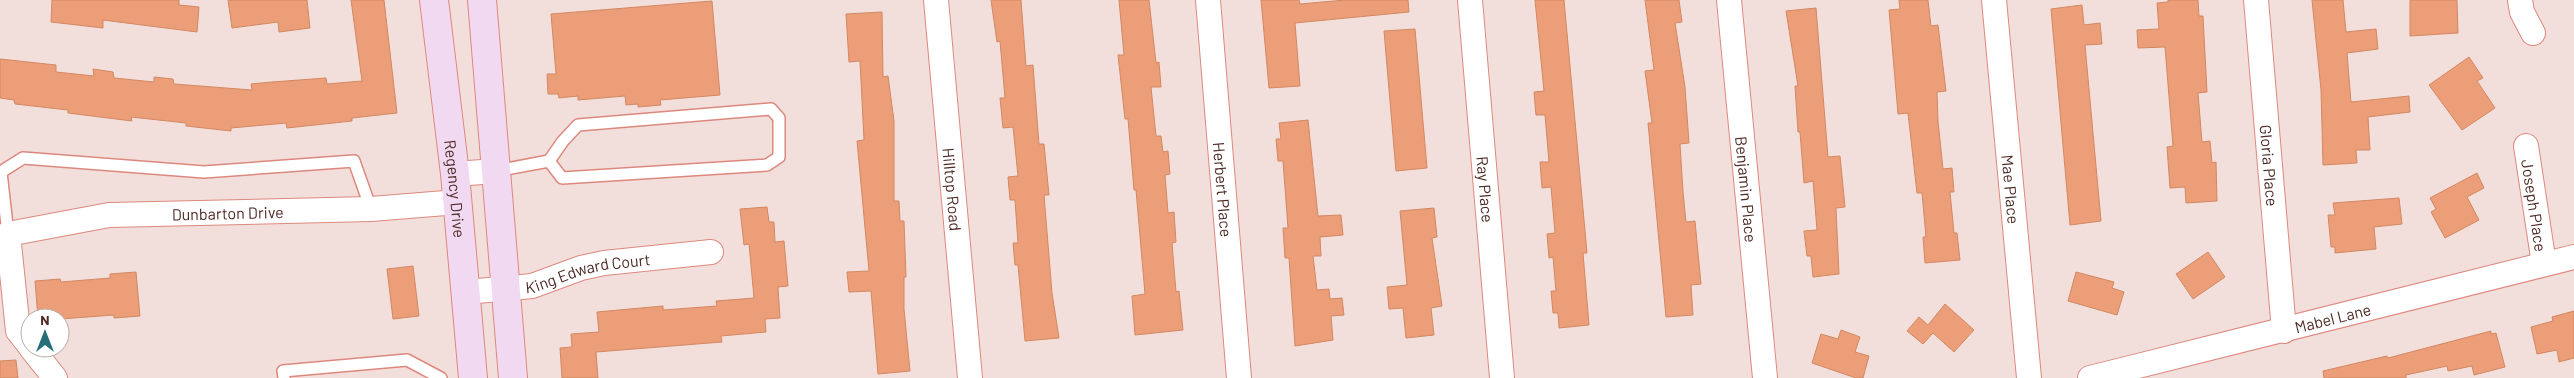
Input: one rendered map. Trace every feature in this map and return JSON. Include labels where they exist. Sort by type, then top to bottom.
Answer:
[{"type":"street","name":"Regency Drive","points":[[434,0],[458,202],[466,292],[468,378]]},
{"type":"street","points":[[482,0],[513,378]]},
{"type":"street","name":"Hilltop Road","points":[[936,0],[970,378]]},
{"type":"street","name":"Herbert Place","points":[[1208,0],[1239,378]]},
{"type":"street","name":"Ray Place","points":[[1470,0],[1502,378]]},
{"type":"street","name":"Benjamin Place","points":[[1729,0],[1765,378]]},
{"type":"street","name":"Mae Place","points":[[1994,0],[2029,378]]},
{"type":"street","name":"Gloria Place","points":[[2256,0],[2284,331]]},
{"type":"street","points":[[2520,0],[2522,12],[2533,33]]},
{"type":"street","name":"Joseph Place","points":[[2526,146],[2544,264]]},
{"type":"street","points":[[455,174],[496,171]]},
{"type":"street","name":"Dunbarton Drive","points":[[4,236],[108,215],[371,209],[458,202]]},
{"type":"street","points":[[4,236],[18,331],[20,333]]},
{"type":"street","name":"King Edward Court","points":[[466,292],[532,286],[581,268],[604,263],[711,252]]},
{"type":"street","name":"Mabel Lane","points":[[2090,378],[2574,257]]},
{"type":"street","points":[[40,358],[55,378]]},
{"type":"lane","points":[[496,171],[549,161],[563,141],[578,125],[771,109],[780,118],[779,157],[767,165],[562,178],[549,161]]},
{"type":"lane","points":[[4,236],[1,172],[23,158],[204,172],[354,161],[371,209]]},
{"type":"lane","points":[[284,378],[283,372],[407,360],[441,378]]},
{"type":"building","points":[[52,0],[179,0],[179,5],[199,7],[197,32],[103,20],[103,28],[51,22]]},
{"type":"building","points":[[228,0],[307,0],[310,28],[279,32],[278,22],[232,28]]},
{"type":"building","points":[[351,0],[384,0],[397,113],[352,118],[352,121],[287,128],[286,123],[231,128],[231,131],[186,126],[186,123],[131,117],[132,121],[68,113],[68,110],[15,104],[14,100],[0,98],[0,59],[56,65],[56,72],[94,76],[93,69],[113,72],[114,78],[154,82],[154,77],[173,79],[174,84],[252,90],[251,84],[272,82],[326,78],[327,84],[362,81]]},
{"type":"building","points":[[991,0],[1021,0],[1026,66],[1033,65],[1039,144],[1044,144],[1049,195],[1044,195],[1052,293],[1059,338],[1025,341],[1018,265],[1015,265],[1013,243],[1018,243],[1015,200],[1010,200],[1008,177],[1018,176],[1013,127],[1003,128],[1000,98],[1005,98],[1000,41],[997,42]]},
{"type":"building","points":[[1119,0],[1149,0],[1156,63],[1159,62],[1161,87],[1151,87],[1156,136],[1161,136],[1163,152],[1168,151],[1170,174],[1165,175],[1168,213],[1174,212],[1176,242],[1172,243],[1176,292],[1179,291],[1183,330],[1135,335],[1132,296],[1145,294],[1128,119],[1125,119],[1118,55],[1124,55]]},
{"type":"building","points":[[1261,0],[1299,0],[1300,4],[1345,0],[1408,0],[1409,12],[1295,23],[1300,86],[1269,88]]},
{"type":"building","points":[[1535,0],[1564,0],[1587,253],[1583,253],[1589,325],[1559,328],[1558,313],[1553,313],[1551,291],[1556,291],[1553,257],[1549,258],[1547,234],[1555,233],[1551,187],[1542,188],[1540,162],[1549,162],[1545,115],[1536,115],[1534,92],[1544,91]]},
{"type":"building","points":[[1645,0],[1679,0],[1682,22],[1675,23],[1685,87],[1689,143],[1680,144],[1683,192],[1686,222],[1695,221],[1701,284],[1691,285],[1693,315],[1666,317],[1648,123],[1652,123],[1645,71],[1654,70]]},
{"type":"building","points":[[1899,0],[1928,0],[1931,26],[1938,25],[1946,91],[1937,92],[1938,121],[1943,169],[1952,168],[1954,192],[1950,192],[1954,233],[1957,233],[1960,260],[1925,263],[1923,237],[1926,237],[1922,193],[1917,193],[1908,113],[1898,114],[1889,10],[1900,9]]},
{"type":"building","points":[[2168,0],[2198,0],[2199,16],[2203,16],[2207,92],[2198,93],[2202,142],[2210,141],[2212,163],[2216,162],[2217,201],[2186,203],[2185,187],[2170,188],[2167,147],[2173,146],[2165,47],[2138,48],[2137,30],[2159,29],[2157,3],[2168,2]]},
{"type":"building","points":[[2312,0],[2343,0],[2346,32],[2376,29],[2378,49],[2347,53],[2351,102],[2409,96],[2410,112],[2368,117],[2370,150],[2356,150],[2357,163],[2323,165],[2321,90]]},
{"type":"building","points":[[2410,0],[2457,0],[2458,33],[2410,36]]},
{"type":"building","points":[[712,1],[720,95],[660,100],[661,105],[638,107],[638,104],[626,105],[625,96],[578,100],[578,96],[559,98],[558,94],[548,94],[547,74],[556,74],[551,14]]},
{"type":"building","points":[[2082,5],[2084,25],[2100,23],[2102,44],[2085,45],[2101,221],[2070,225],[2051,9]]},
{"type":"building","points":[[1816,8],[1828,157],[1840,156],[1845,207],[1836,208],[1839,274],[1813,277],[1811,256],[1807,256],[1804,231],[1817,230],[1813,181],[1804,183],[1795,86],[1798,86],[1786,11]]},
{"type":"building","points":[[882,12],[883,77],[888,76],[894,121],[894,201],[899,201],[900,221],[904,221],[906,277],[904,277],[904,309],[910,371],[878,374],[871,291],[849,292],[847,272],[869,271],[857,141],[864,140],[860,61],[849,62],[846,14]]},
{"type":"building","points":[[1415,29],[1427,168],[1396,171],[1384,31]]},
{"type":"building","points":[[2469,57],[2483,78],[2477,81],[2495,108],[2462,130],[2429,85]]},
{"type":"building","points":[[1308,120],[1318,216],[1341,215],[1343,235],[1320,237],[1321,256],[1313,256],[1317,290],[1329,289],[1330,299],[1342,298],[1344,315],[1331,316],[1333,340],[1295,346],[1289,258],[1285,258],[1283,228],[1288,228],[1283,161],[1278,161],[1276,139],[1281,139],[1279,123]]},
{"type":"building","points":[[2477,173],[2484,188],[2467,197],[2479,220],[2445,238],[2431,212],[2436,209],[2430,198]]},
{"type":"building","points":[[2399,198],[2402,224],[2374,227],[2376,249],[2335,253],[2335,247],[2331,247],[2328,215],[2335,215],[2333,203]]},
{"type":"building","points":[[767,207],[769,222],[774,222],[775,242],[784,241],[788,286],[778,287],[780,318],[765,319],[766,332],[721,336],[722,342],[596,352],[598,378],[562,378],[560,348],[572,347],[571,334],[599,332],[597,312],[663,306],[663,310],[717,306],[716,301],[754,298],[749,244],[744,245],[740,209]]},
{"type":"building","points":[[1434,208],[1437,237],[1432,238],[1442,306],[1431,308],[1434,335],[1406,338],[1403,308],[1389,309],[1387,287],[1407,285],[1400,211]]},
{"type":"building","points":[[2208,252],[2225,277],[2193,299],[2176,274]]},
{"type":"building","points":[[413,266],[419,316],[393,319],[387,269]]},
{"type":"building","points":[[136,272],[140,316],[114,318],[114,315],[70,318],[70,308],[37,308],[35,281],[60,279],[61,282],[110,278],[110,274]]},
{"type":"building","points":[[2076,272],[2114,282],[2112,288],[2124,292],[2117,315],[2068,301]]},
{"type":"building","points":[[1945,304],[1974,330],[1954,352],[1933,333],[1923,344],[1907,331],[1919,317],[1928,325]]},
{"type":"building","points":[[2574,311],[2574,358],[2559,362],[2557,350],[2537,354],[2531,327],[2553,321],[2552,317]]},
{"type":"building","points":[[1841,330],[1860,337],[1855,352],[1869,356],[1863,378],[1856,378],[1812,363],[1821,334],[1838,339]]},
{"type":"building","points":[[2491,331],[2491,334],[2496,333],[2505,367],[2474,375],[2472,366],[2448,371],[2447,366],[2406,375],[2406,378],[2324,378],[2323,371],[2387,356],[2388,358]]},
{"type":"building","points":[[16,360],[18,378],[0,378],[0,361]]}]
